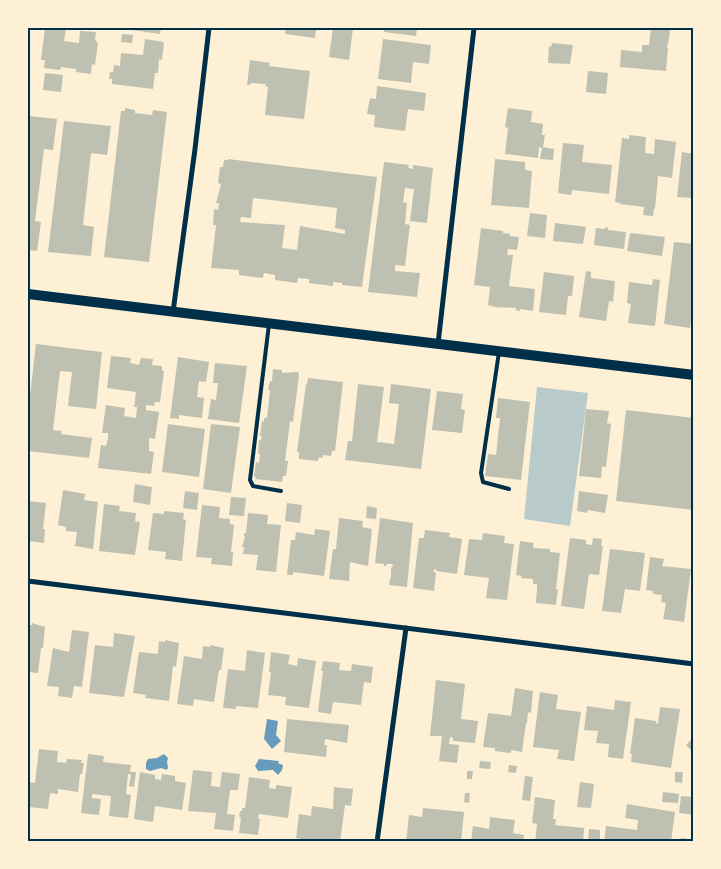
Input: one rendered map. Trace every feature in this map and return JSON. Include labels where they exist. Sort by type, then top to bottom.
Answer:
[{"type":"main road","points":[[28,294],[694,375]]},
{"type":"street","points":[[173,312],[209,28]]},
{"type":"street","points":[[438,344],[474,28]]},
{"type":"street","points":[[28,581],[694,664]]},
{"type":"street","points":[[377,842],[406,628]]},
{"type":"lane","points":[[269,324],[250,480],[253,486],[282,490]]},
{"type":"lane","points":[[499,352],[481,473],[483,482],[509,489]]},
{"type":"shaded area","points":[[537,387],[588,393],[570,526],[524,519]]},
{"type":"water","points":[[267,719],[278,721],[276,735],[281,741],[272,749],[264,739]]},
{"type":"water","points":[[164,754],[168,758],[167,770],[161,768],[150,771],[146,769],[148,759],[157,758]]},
{"type":"water","points":[[259,759],[279,761],[278,763],[283,765],[282,770],[278,775],[273,770],[258,771],[255,766]]},
{"type":"building","points":[[45,28],[66,28],[64,41],[79,43],[80,31],[96,32],[95,40],[98,43],[95,65],[92,64],[91,74],[61,67],[60,70],[44,68],[45,60],[41,60]]},
{"type":"building","points":[[118,28],[161,28],[160,34]]},
{"type":"building","points":[[286,28],[316,28],[315,38],[285,34]]},
{"type":"building","points":[[333,28],[353,28],[349,60],[329,57]]},
{"type":"building","points":[[385,28],[417,28],[416,36],[384,32]]},
{"type":"building","points":[[651,28],[669,28],[666,71],[620,67],[621,50],[642,52],[642,45],[649,45]]},
{"type":"building","points":[[122,34],[133,35],[132,43],[121,42]]},
{"type":"building","points":[[145,39],[164,42],[162,60],[159,59],[158,73],[155,73],[153,89],[112,84],[112,79],[109,79],[110,72],[113,72],[114,65],[120,66],[121,53],[143,55]]},
{"type":"building","points":[[383,39],[431,45],[429,64],[413,62],[411,83],[378,79]]},
{"type":"building","points":[[552,43],[573,45],[570,64],[548,63],[549,46],[551,47]]},
{"type":"building","points":[[250,60],[270,63],[269,66],[310,71],[304,119],[265,115],[268,87],[265,86],[266,84],[251,83],[247,85]]},
{"type":"building","points":[[588,71],[608,73],[606,94],[586,92]]},
{"type":"building","points":[[45,73],[63,75],[61,92],[43,90]]},
{"type":"building","points":[[377,86],[426,93],[424,111],[408,109],[405,131],[374,127],[375,115],[367,114],[370,98],[376,99]]},
{"type":"building","points":[[125,108],[135,110],[135,113],[152,115],[153,110],[167,112],[149,262],[104,257],[121,111],[125,111]]},
{"type":"building","points":[[508,108],[532,111],[531,122],[543,124],[542,135],[545,135],[543,147],[554,149],[553,160],[540,159],[542,148],[539,147],[538,158],[505,154],[508,128],[505,127]]},
{"type":"building","points":[[28,116],[57,119],[53,150],[44,149],[35,221],[41,222],[37,251],[28,250]]},
{"type":"building","points":[[64,121],[111,126],[107,155],[91,153],[83,225],[94,227],[91,256],[48,252]]},
{"type":"building","points":[[629,135],[646,137],[645,153],[654,154],[655,139],[676,142],[672,178],[658,176],[653,216],[643,215],[644,207],[615,202],[622,138],[629,139]]},
{"type":"building","points":[[563,143],[584,145],[582,162],[612,165],[609,194],[572,190],[571,195],[558,193]]},
{"type":"building","points":[[682,152],[694,154],[694,198],[677,197]]},
{"type":"building","points":[[495,159],[525,162],[525,170],[532,171],[529,208],[491,205]]},
{"type":"building","points":[[224,160],[377,177],[362,287],[333,282],[333,286],[309,283],[309,279],[298,278],[297,283],[275,280],[275,275],[264,273],[263,278],[239,275],[239,270],[211,268],[216,225],[213,225],[214,209],[218,210],[219,203],[216,203],[221,184],[218,183],[220,167],[223,167]],"holes":[[[253,198],[337,208],[335,228],[345,230],[345,234],[300,226],[297,250],[282,248],[285,225],[240,222],[241,217],[251,218]]]},
{"type":"building","points":[[384,162],[409,165],[408,168],[413,169],[413,165],[433,168],[427,223],[410,221],[414,189],[405,188],[403,202],[407,203],[405,224],[410,225],[405,266],[395,265],[395,271],[420,273],[417,297],[368,292]]},
{"type":"building","points":[[530,213],[547,215],[545,238],[527,236]]},
{"type":"building","points":[[555,223],[586,227],[583,244],[553,241]]},
{"type":"building","points":[[605,227],[608,230],[626,232],[624,249],[594,245],[596,228],[605,229]]},
{"type":"building","points":[[481,228],[503,231],[503,233],[510,234],[510,236],[519,237],[517,250],[508,249],[507,255],[513,255],[509,286],[535,289],[533,311],[520,309],[520,311],[516,310],[516,308],[499,308],[488,305],[490,287],[474,285]]},
{"type":"building","points":[[630,233],[665,237],[662,256],[627,251]]},
{"type":"building","points":[[674,242],[694,244],[694,296],[690,328],[664,324]]},
{"type":"building","points":[[586,271],[591,272],[591,278],[615,281],[613,302],[609,301],[606,321],[579,317]]},
{"type":"building","points":[[544,272],[574,276],[572,296],[568,296],[566,315],[539,312]]},
{"type":"building","points":[[653,279],[660,280],[655,326],[628,323],[631,304],[627,303],[629,282],[652,285]]},
{"type":"building","points":[[36,344],[102,352],[96,409],[68,406],[72,372],[60,371],[53,430],[62,431],[61,434],[92,438],[89,458],[28,451],[28,412]]},
{"type":"building","points":[[111,356],[131,358],[130,363],[139,365],[141,358],[153,359],[152,365],[162,366],[162,371],[164,371],[160,402],[155,402],[154,406],[146,405],[146,410],[159,412],[155,439],[149,438],[149,451],[154,452],[151,474],[98,468],[101,445],[106,446],[108,438],[108,433],[102,433],[106,405],[125,408],[124,416],[136,418],[137,407],[134,407],[136,392],[107,388]]},
{"type":"building","points":[[178,357],[209,362],[206,382],[199,381],[197,397],[204,398],[202,418],[179,415],[179,419],[170,418]]},
{"type":"building","points":[[215,363],[247,366],[239,423],[208,419],[211,399],[216,400],[218,383],[213,383]]},
{"type":"building","points":[[273,369],[282,370],[282,373],[298,372],[299,375],[293,422],[290,421],[285,461],[288,461],[286,476],[283,476],[282,482],[255,479],[256,477],[254,476],[256,462],[259,463],[259,440],[262,437],[260,436],[262,421],[264,422],[264,418],[267,418],[270,390],[268,390],[270,381],[272,381]]},
{"type":"building","points":[[308,378],[343,382],[335,451],[332,451],[331,456],[323,455],[323,458],[319,457],[318,461],[299,459],[299,452],[297,452]]},
{"type":"building","points":[[358,384],[384,387],[377,442],[394,444],[399,404],[389,403],[391,384],[431,389],[421,469],[345,460],[348,441],[352,441]]},
{"type":"building","points":[[437,391],[463,394],[461,409],[465,410],[462,433],[432,430]]},
{"type":"building","points":[[498,398],[530,402],[521,480],[485,476],[488,454],[496,455],[500,418],[496,418]]},
{"type":"building","points":[[586,409],[609,411],[607,423],[611,424],[606,467],[602,466],[601,478],[579,476]]},
{"type":"building","points":[[626,410],[694,418],[694,510],[616,501]]},
{"type":"building","points":[[168,424],[205,429],[199,477],[162,472]]},
{"type":"building","points":[[211,424],[240,427],[231,493],[203,489]]},
{"type":"building","points":[[135,484],[152,487],[150,505],[133,502]]},
{"type":"building","points":[[63,490],[85,494],[84,500],[98,502],[93,549],[75,546],[77,532],[66,531],[66,527],[58,525]]},
{"type":"building","points":[[185,491],[199,493],[197,510],[183,508]]},
{"type":"building","points":[[579,491],[608,495],[605,513],[588,510],[587,513],[577,511]]},
{"type":"building","points":[[231,497],[246,498],[244,516],[229,515]]},
{"type":"building","points":[[28,501],[46,503],[43,529],[45,529],[44,543],[28,541]]},
{"type":"building","points":[[287,503],[302,505],[300,523],[285,521]]},
{"type":"building","points":[[104,504],[120,506],[119,511],[136,513],[135,521],[140,522],[135,555],[99,551]]},
{"type":"building","points":[[202,505],[220,507],[219,518],[230,519],[230,524],[234,525],[231,552],[233,552],[232,566],[211,564],[212,558],[196,557]]},
{"type":"building","points":[[367,506],[377,508],[376,519],[366,518]]},
{"type":"building","points":[[164,511],[184,513],[183,519],[186,520],[182,561],[165,559],[166,552],[148,550],[153,513],[164,514]]},
{"type":"building","points":[[248,513],[268,515],[267,524],[281,525],[276,572],[256,570],[258,555],[243,554],[244,547],[242,547],[242,544],[244,545]]},
{"type":"building","points":[[339,518],[363,521],[362,527],[372,529],[368,566],[350,562],[349,581],[329,579],[333,549],[336,549]]},
{"type":"building","points":[[380,518],[413,523],[407,587],[389,585],[393,564],[384,566],[384,564],[375,563]]},
{"type":"building","points":[[315,529],[330,531],[324,576],[293,572],[293,575],[287,575],[291,540],[295,540],[296,532],[314,535]]},
{"type":"building","points":[[425,530],[450,533],[449,537],[462,539],[457,574],[436,571],[434,569],[436,573],[434,591],[413,588],[419,538],[424,538]]},
{"type":"building","points":[[483,533],[505,536],[504,543],[514,544],[507,600],[486,598],[489,578],[464,575],[469,539],[482,540]]},
{"type":"building","points":[[570,538],[586,540],[586,544],[592,545],[593,538],[602,539],[601,546],[603,546],[599,575],[589,574],[584,609],[561,606]]},
{"type":"building","points":[[520,541],[534,543],[533,548],[550,549],[550,552],[560,553],[556,605],[536,603],[537,584],[533,584],[533,579],[521,578],[522,576],[516,575]]},
{"type":"building","points":[[610,549],[645,553],[640,591],[625,589],[621,613],[602,611]]},
{"type":"building","points":[[650,557],[664,559],[662,566],[691,569],[684,622],[663,619],[666,603],[661,602],[662,595],[653,594],[653,591],[646,590]]},
{"type":"building","points":[[32,623],[45,627],[38,673],[28,672],[28,625],[32,625]]},
{"type":"building","points":[[72,630],[89,632],[82,687],[74,686],[72,698],[58,696],[59,687],[47,686],[53,648],[69,652]]},
{"type":"building","points":[[114,633],[135,636],[124,697],[89,693],[95,645],[113,647]]},
{"type":"building","points":[[165,640],[179,643],[176,667],[173,666],[169,701],[145,698],[146,695],[133,693],[139,652],[158,654],[159,641],[165,642]]},
{"type":"building","points":[[210,645],[224,648],[214,702],[194,699],[193,706],[177,704],[184,656],[202,659],[203,646],[210,647]]},
{"type":"building","points":[[247,650],[265,653],[258,708],[236,706],[236,709],[223,708],[228,669],[245,671]]},
{"type":"building","points":[[271,652],[290,655],[288,664],[297,666],[298,658],[316,661],[309,708],[285,705],[286,697],[268,695]]},
{"type":"building","points":[[323,661],[340,663],[339,670],[351,671],[352,664],[373,667],[371,683],[364,682],[361,705],[333,702],[331,714],[318,712]]},
{"type":"building","points":[[436,680],[465,684],[461,719],[478,721],[475,743],[453,741],[453,738],[450,737],[449,744],[459,745],[457,763],[439,761],[442,736],[430,736]]},
{"type":"building","points":[[515,688],[533,691],[531,713],[528,712],[522,752],[511,750],[511,753],[495,751],[495,748],[483,747],[488,713],[511,716]]},
{"type":"building","points":[[540,692],[558,695],[556,709],[581,712],[574,761],[557,759],[559,750],[533,747]]},
{"type":"building","points":[[615,700],[631,702],[623,759],[608,757],[609,744],[596,743],[598,731],[584,730],[587,706],[614,710]]},
{"type":"building","points":[[660,707],[680,709],[671,768],[631,762],[632,754],[630,754],[635,718],[656,721],[658,724]]},
{"type":"building","points":[[287,719],[349,725],[347,743],[325,739],[324,745],[327,745],[326,757],[284,752]]},
{"type":"building","points":[[692,729],[694,729],[694,753],[686,745],[691,740]]},
{"type":"building","points":[[39,749],[58,751],[57,762],[66,763],[67,759],[82,760],[81,763],[84,763],[82,774],[80,774],[78,792],[58,789],[58,794],[50,793],[48,809],[29,807],[28,802],[29,782],[35,783]]},
{"type":"building","points":[[88,754],[104,756],[103,762],[131,765],[130,772],[136,772],[134,787],[129,786],[131,775],[128,774],[126,794],[131,795],[128,818],[109,816],[111,796],[92,794],[92,798],[101,799],[99,815],[81,813]]},
{"type":"building","points":[[480,761],[491,762],[490,769],[479,768]]},
{"type":"building","points":[[509,765],[517,766],[516,773],[508,772]]},
{"type":"building","points":[[193,770],[212,772],[211,786],[220,787],[222,772],[240,774],[238,790],[230,790],[227,814],[235,815],[233,831],[214,829],[216,813],[188,811]]},
{"type":"building","points":[[467,771],[473,771],[472,779],[467,779]]},
{"type":"building","points":[[140,772],[155,775],[155,779],[161,780],[162,774],[175,776],[175,781],[186,783],[182,810],[155,806],[153,822],[134,819]]},
{"type":"building","points":[[675,772],[683,772],[682,783],[675,782]]},
{"type":"building","points":[[525,776],[533,777],[530,801],[522,800]]},
{"type":"building","points":[[249,777],[270,780],[269,788],[276,789],[276,785],[292,787],[288,818],[259,814],[258,835],[239,833],[240,811],[242,811],[242,808],[245,808]]},
{"type":"building","points":[[580,782],[594,784],[591,808],[577,807]]},
{"type":"building","points":[[334,787],[353,789],[351,806],[345,805],[340,842],[307,842],[307,840],[296,838],[299,814],[311,816],[312,806],[333,809]]},
{"type":"building","points":[[663,792],[679,794],[678,803],[662,802]]},
{"type":"building","points":[[465,793],[470,793],[469,803],[464,802]]},
{"type":"building","points":[[681,796],[694,797],[694,815],[679,813]]},
{"type":"building","points":[[535,797],[555,800],[553,819],[556,819],[555,825],[584,828],[583,842],[535,842],[537,824],[532,823]]},
{"type":"building","points":[[627,804],[675,812],[671,842],[604,842],[606,826],[637,830],[638,820],[625,818]]},
{"type":"building","points":[[423,808],[464,812],[461,842],[406,842],[409,815],[422,817]]},
{"type":"building","points":[[490,817],[515,820],[513,833],[524,835],[523,842],[471,842],[473,826],[489,829]]},
{"type":"building","points":[[589,829],[600,830],[600,842],[588,842]]},
{"type":"building","points":[[681,838],[694,840],[694,842],[681,842]]}]
